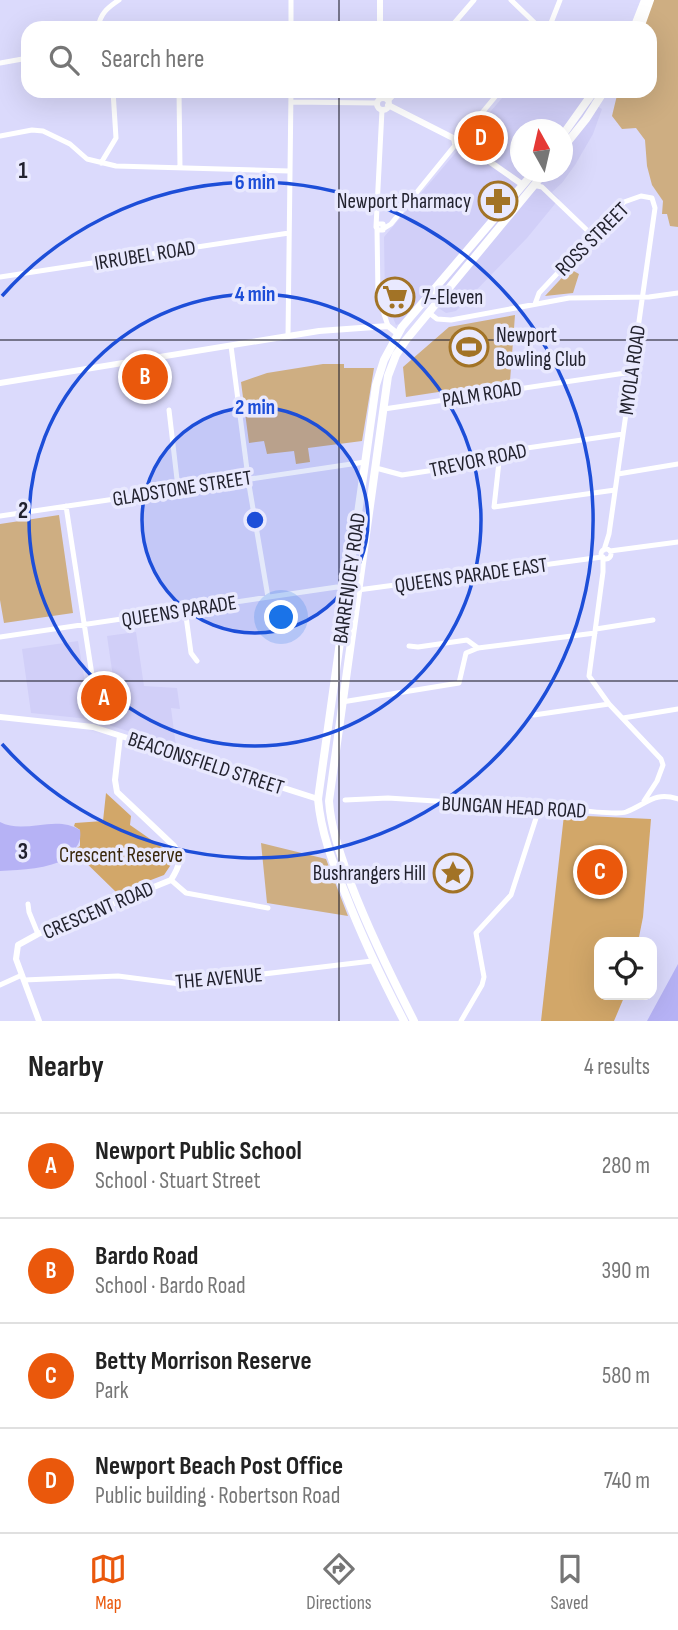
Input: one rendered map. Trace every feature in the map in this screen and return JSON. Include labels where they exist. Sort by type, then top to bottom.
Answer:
[{"type":"main road","points":[[637,21],[645,0]]},
{"type":"main road","points":[[642,21],[650,0]]},
{"type":"main road","points":[[573,121],[589,98]]},
{"type":"main road","points":[[573,135],[600,98]]},
{"type":"main road","name":"BARRENJOEY ROAD","points":[[404,1021],[372,961],[330,855],[322,830],[318,799],[365,462],[380,371],[398,334],[427,296],[526,182]]},
{"type":"main road","name":"BARRENJOEY ROAD","points":[[414,1021],[373,940],[334,837],[328,801],[388,376],[396,355],[406,340],[536,182]]},
{"type":"main road","points":[[414,312],[428,312],[427,296]]},
{"type":"main road","points":[[398,334],[406,340]]},
{"type":"main road","name":"PALM ROAD","points":[[373,408],[384,409]]},
{"type":"main road","points":[[365,462],[376,468]]},
{"type":"main road","name":"QUEENS PARADE","points":[[348,588],[358,590]]},
{"type":"main road","name":"BEACONSFIELD STREET","points":[[318,799],[328,801]]},
{"type":"street","points":[[99,21],[108,7],[119,0]]},
{"type":"street","points":[[291,0],[291,21]]},
{"type":"street","points":[[380,0],[380,21]]},
{"type":"street","points":[[456,21],[474,0]]},
{"type":"street","points":[[511,0],[533,21]]},
{"type":"street","points":[[552,21],[560,0]]},
{"type":"street","points":[[0,63],[21,59]]},
{"type":"street","points":[[101,163],[116,138],[113,98]]},
{"type":"street","points":[[179,98],[180,168]]},
{"type":"street","points":[[288,336],[291,98]]},
{"type":"street","points":[[381,227],[388,227],[494,98]]},
{"type":"street","points":[[291,102],[383,101],[459,141],[523,185]]},
{"type":"street","points":[[383,101],[377,296],[388,326],[398,334]]},
{"type":"street","points":[[0,136],[32,130],[43,131],[70,144],[87,159],[116,166],[289,172]]},
{"type":"street","points":[[533,185],[542,187],[592,236]]},
{"type":"street","name":"ROSS STREET","points":[[536,304],[539,293],[624,202],[648,196],[655,205]]},
{"type":"street","name":"MYOLA ROAD","points":[[643,803],[657,781],[663,765],[661,760],[609,704],[589,676],[655,205]]},
{"type":"street","name":"IRRUBEL ROAD","points":[[0,277],[289,233]]},
{"type":"street","points":[[428,312],[438,319],[451,320],[569,298],[642,297],[678,293]]},
{"type":"street","points":[[0,383],[288,336],[388,326]]},
{"type":"street","points":[[231,346],[268,597]]},
{"type":"street","name":"PALM ROAD","points":[[384,409],[632,372]]},
{"type":"street","points":[[169,410],[178,488]]},
{"type":"street","name":"TREVOR ROAD","points":[[376,468],[402,475],[454,467],[473,457],[623,434]]},
{"type":"street","points":[[500,453],[494,507],[615,490]]},
{"type":"street","name":"GLADSTONE STREET","points":[[0,516],[365,462]]},
{"type":"street","points":[[618,474],[678,464]]},
{"type":"street","points":[[66,506],[92,676]]},
{"type":"street","name":"QUEENS PARADE EAST","points":[[358,590],[678,542]]},
{"type":"street","name":"QUEENS PARADE","points":[[0,637],[337,587],[348,588]]},
{"type":"street","points":[[185,609],[191,653],[197,661]]},
{"type":"street","points":[[342,702],[459,683],[467,653],[478,648],[653,620]]},
{"type":"street","points":[[409,646],[467,640],[478,648]]},
{"type":"street","points":[[534,715],[609,704]]},
{"type":"street","points":[[623,718],[678,709]]},
{"type":"street","name":"BEACONSFIELD STREET","points":[[0,717],[93,727],[318,799]]},
{"type":"street","name":"CRESCENT ROAD","points":[[39,1021],[16,959],[16,949],[21,942],[171,880],[179,866],[179,853],[122,798],[115,786],[120,736]]},
{"type":"street","name":"BUNGAN HEAD ROAD","points":[[345,800],[388,798],[528,807],[538,812],[548,807],[615,814],[626,812],[662,795],[678,799]]},
{"type":"street","points":[[461,1021],[484,977],[477,933],[511,895],[538,812]]},
{"type":"street","points":[[171,880],[186,893],[268,908]]},
{"type":"street","points":[[28,904],[37,934]]},
{"type":"street","name":"THE AVENUE","points":[[0,985],[23,978],[118,976],[180,984],[372,961]]},
{"type":"shaded area","points":[[652,0],[678,0],[678,227],[670,226],[667,214],[662,214],[663,201],[652,185],[645,140],[636,128],[622,129],[612,116],[616,98],[657,98],[657,21],[644,21]]},
{"type":"shaded area","points":[[502,98],[584,98],[602,109],[593,134],[573,168],[573,119],[510,119],[510,182],[563,182],[552,192],[559,199],[527,238],[456,311],[446,313],[422,297],[396,325],[385,298],[384,237]]},
{"type":"shaded area","points":[[570,269],[579,274],[573,293],[545,296]]},
{"type":"shaded area","name":"Newport Bowling Club","points":[[515,315],[510,381],[406,397],[403,367],[449,327]]},
{"type":"shaded area","points":[[323,364],[344,364],[344,368],[374,368],[362,441],[308,448],[310,462],[296,464],[294,451],[267,454],[264,441],[249,443],[241,382],[267,373]]},
{"type":"shaded area","points":[[59,515],[73,613],[4,623],[0,600],[0,524]]},
{"type":"shaded area","points":[[136,632],[144,686],[177,688],[180,709],[171,708],[176,746],[89,719],[31,713],[22,649],[78,641],[85,682],[114,684],[107,636]]},
{"type":"shaded area","points":[[0,822],[20,826],[70,826],[80,830],[80,839],[68,858],[60,862],[35,868],[0,871]]},
{"type":"shaded area","points":[[261,843],[326,859],[348,916],[267,903]]},
{"type":"shaded area","points":[[678,964],[678,1021],[647,1021]]},
{"type":"green space","name":"Crescent Reserve","points":[[106,793],[131,816],[130,825],[176,857],[164,875],[117,893],[77,854],[68,858],[71,852],[80,846],[80,830],[74,826],[75,823],[103,821]]},
{"type":"green space","points":[[564,815],[651,819],[639,937],[594,937],[594,1000],[623,1000],[614,1021],[541,1021]]},
{"type":"place","name":"Newport Beach Post Office","points":[[481,138]]},
{"type":"place","name":"Newport Pharmacy","points":[[498,201]]},
{"type":"place","name":"7-Eleven","points":[[395,297]]},
{"type":"place","name":"Newport Bowling Club","points":[[469,347]]},
{"type":"place","name":"Bardo Road","points":[[145,377]]},
{"type":"place","name":"Newport Public School","points":[[104,698]]},
{"type":"place","name":"Betty Morrison Reserve","points":[[600,872]]},
{"type":"place","name":"Bushrangers Hill","points":[[453,873]]}]
